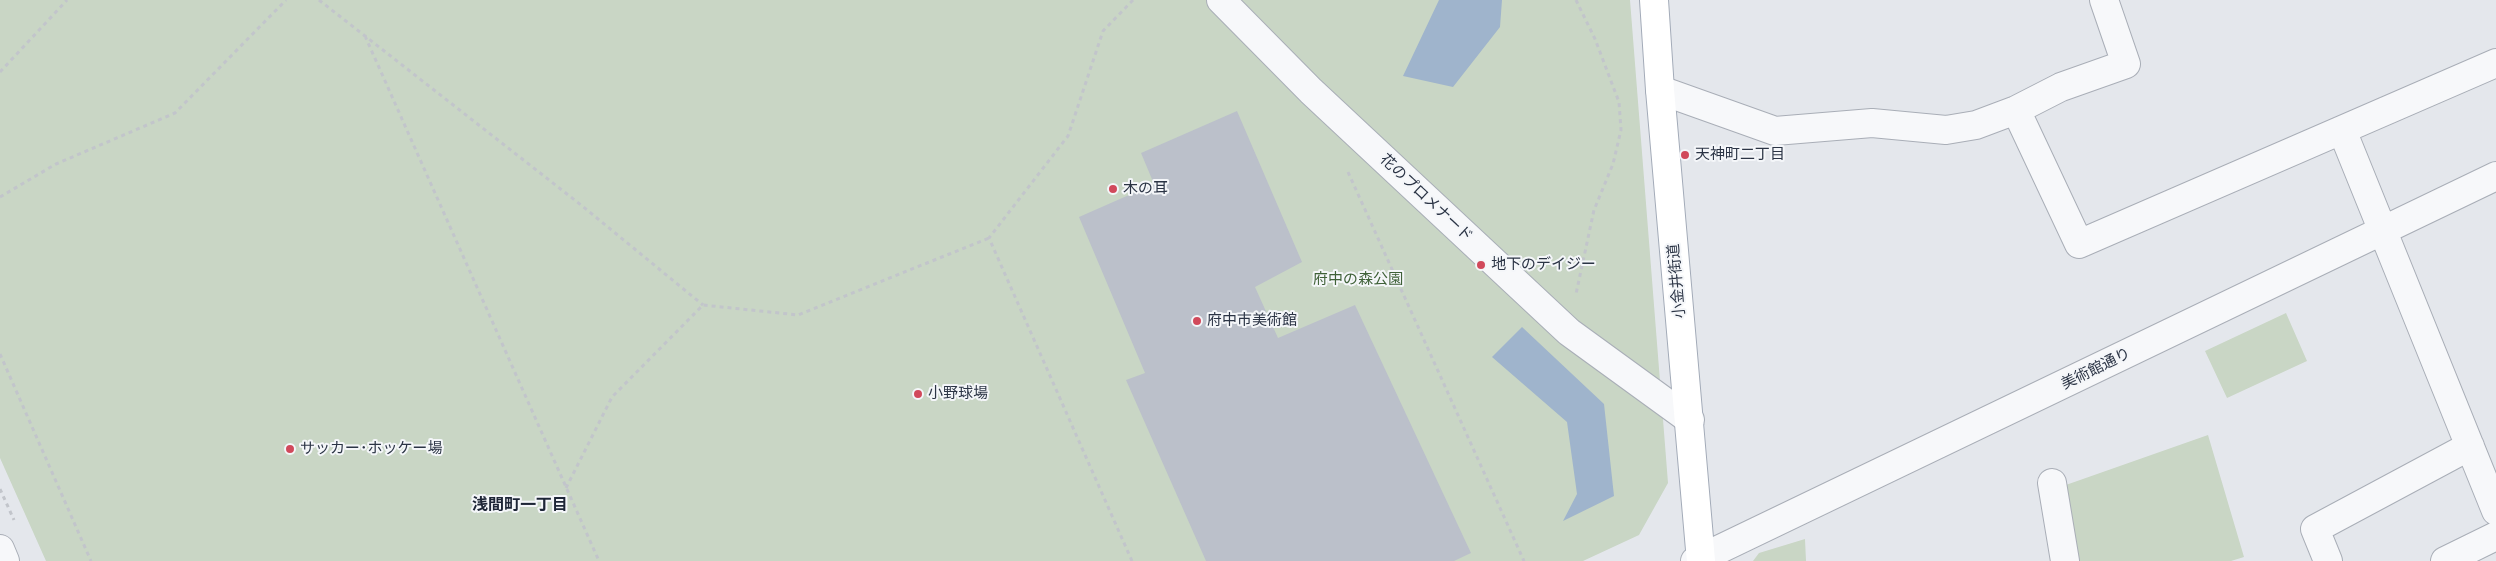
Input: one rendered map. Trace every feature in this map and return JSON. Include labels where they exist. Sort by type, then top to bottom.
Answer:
[{"type":"main road","name":"小金井街道","points":[[1654,0],[1660,90],[1690,420],[1699,560]]},
{"type":"street","name":"花のプロメナード","points":[[1220,0],[1312,90],[1569,332],[1690,420]]},
{"type":"street","points":[[1660,90],[1775,131],[1872,123],[1946,130],[1976,125],[2016,110],[2061,87],[2126,64],[2104,0]]},
{"type":"street","points":[[2016,110],[2079,244],[2496,63]]},
{"type":"street","points":[[2342,130],[2496,511]]},
{"type":"street","name":"美術館通り","points":[[1699,560],[2496,176]]},
{"type":"street","points":[[2328,561],[2315,530],[2470,446]]},
{"type":"street","points":[[2052,484],[2065,561]]},
{"type":"street","points":[[2445,561],[2496,536]]},
{"type":"street","points":[[0,549],[5,561]]},
{"type":"path","points":[[0,72],[67,0]]},
{"type":"path","points":[[0,197],[56,164],[174,113],[286,0]]},
{"type":"path","points":[[319,0],[581,205],[703,304],[798,315],[989,238],[1068,136],[1104,31],[1133,0]]},
{"type":"path","points":[[1569,332],[1594,210],[1613,164],[1621,130],[1619,102],[1595,39],[1576,0]]},
{"type":"path","points":[[365,36],[599,561]]},
{"type":"path","points":[[1344,163],[1524,561]]},
{"type":"path","points":[[989,238],[1132,561]]},
{"type":"path","points":[[566,488],[612,397],[703,304]]},
{"type":"path","points":[[0,354],[92,561]]},
{"type":"green space","name":"府中の森公園","points":[[0,0],[1630,0],[1668,483],[1639,535],[1583,561],[46,561],[0,458]]},
{"type":"green space","points":[[2286,313],[2307,361],[2227,398],[2205,351]]},
{"type":"green space","points":[[2208,435],[2244,557],[2231,561],[2079,561],[2063,486]]},
{"type":"green space","points":[[1805,539],[1806,561],[1753,561],[1759,553]]},
{"type":"water","points":[[1439,0],[1502,0],[1500,27],[1453,87],[1403,76]]},
{"type":"water","points":[[1522,327],[1604,404],[1614,496],[1563,521],[1577,494],[1567,422],[1492,357]]},
{"type":"building","name":"府中市美術館","points":[[1237,111],[1302,262],[1255,287],[1278,338],[1355,305],[1471,553],[1454,561],[1206,561],[1126,380],[1145,373],[1079,217],[1154,184],[1141,153]]},
{"type":"place","name":"天神町二丁目","points":[[1685,155]]},
{"type":"place","name":"木の耳","points":[[1113,189]]},
{"type":"place","name":"地下のデイジー","points":[[1481,265]]},
{"type":"place","name":"府中市美術館","points":[[1197,321]]},
{"type":"place","name":"小野球場","points":[[918,394]]},
{"type":"place","name":"サッカー･ホッケー場","points":[[290,449]]},
{"type":"district","name":"浅間町一丁目","points":[[520,505]]}]
